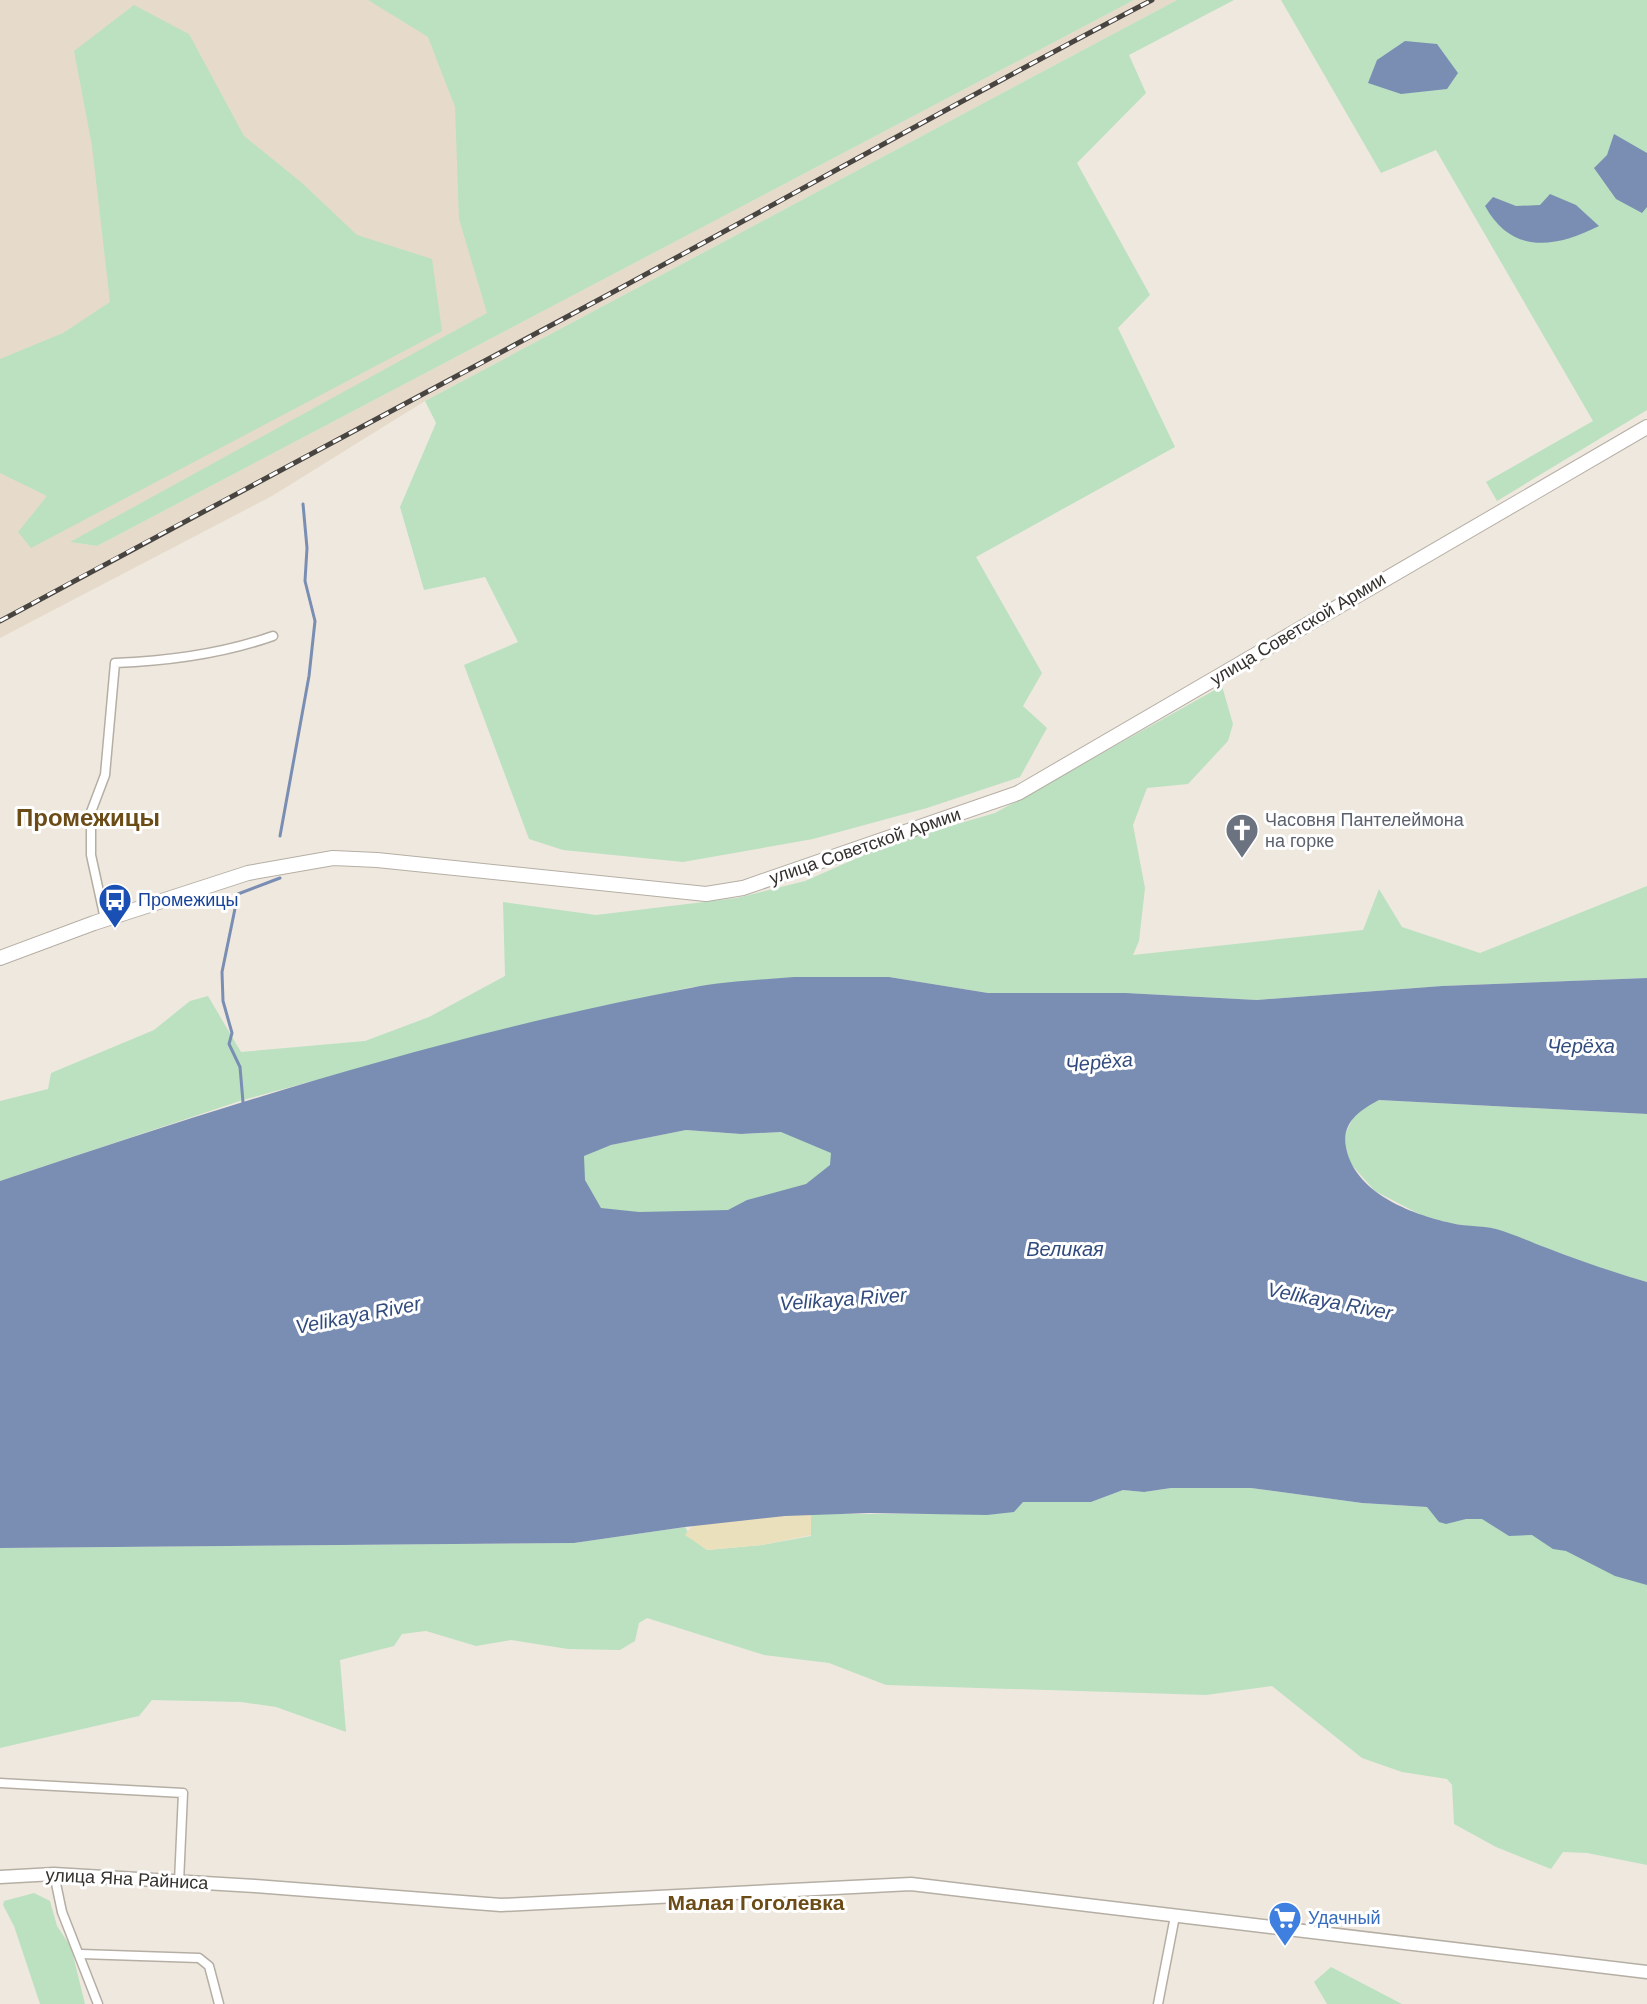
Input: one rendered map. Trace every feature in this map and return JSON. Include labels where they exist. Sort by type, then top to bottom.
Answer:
[{"type":"main road","name":"улица Советской Армии","points":[[0,958],[105,919],[248,873],[333,858],[377,860],[706,894],[743,888],[1018,793],[1647,426]]},
{"type":"street","points":[[105,919],[91,855],[92,812],[105,775],[115,663],[159,661],[206,653],[250,644],[273,636]]},
{"type":"street","points":[[0,1783],[183,1793],[179,1882]]},
{"type":"street","points":[[54,1874],[62,1912],[81,1954],[98,2004]]},
{"type":"street","name":"улица Яна Райниса","points":[[0,1876],[54,1874],[255,1886],[501,1905],[911,1884],[1647,1972]]},
{"type":"street","points":[[1158,2004],[1175,1916]]},
{"type":"street","points":[[81,1954],[199,1958],[209,1966],[219,2004]]},
{"type":"shaded area","points":[[0,0],[513,0],[510,301],[71,542],[97,546],[1134,0],[1177,0],[425,401],[272,496],[0,638]]},
{"type":"green space","points":[[368,0],[1134,0],[97,546],[70,542],[487,313],[459,219],[455,107],[428,37]]},
{"type":"green space","points":[[1177,0],[1234,0],[1129,55],[1146,93],[1077,163],[1150,295],[1118,328],[1175,447],[976,557],[1042,673],[1023,706],[1047,728],[1020,777],[927,808],[813,839],[683,862],[563,850],[529,839],[464,665],[518,642],[485,577],[424,590],[400,507],[436,423],[425,401]]},
{"type":"green space","points":[[1281,0],[1647,0],[1647,410],[1497,501],[1486,482],[1593,421],[1436,150],[1381,173]]},
{"type":"green space","points":[[134,5],[189,34],[244,136],[302,183],[357,235],[432,259],[442,331],[31,548],[18,532],[47,496],[0,473],[0,359],[63,333],[110,302],[92,146],[74,51]]},
{"type":"green space","points":[[1222,686],[1233,724],[1228,741],[1188,784],[1147,788],[1133,825],[1145,888],[1139,941],[1133,955],[1363,930],[1379,889],[1402,927],[1480,953],[1647,886],[1647,978],[1442,986],[1257,1000],[1126,993],[988,993],[889,977],[692,987],[492,1032],[243,1100],[0,1181],[0,1101],[48,1089],[51,1073],[154,1030],[190,1001],[208,996],[241,1052],[365,1041],[429,1017],[505,976],[503,902],[596,915],[737,898],[805,881],[889,844],[995,813]]},
{"type":"green space","points":[[1379,1100],[1647,1114],[1647,1282],[1605,1270],[1495,1229],[1453,1224],[1421,1215],[1375,1191],[1349,1162],[1344,1136],[1356,1112]]},
{"type":"green space","points":[[782,1129],[848,1153],[776,1209],[345,1240],[611,1145],[686,1130],[741,1134],[781,1132]]},
{"type":"green space","points":[[1171,1488],[1251,1488],[1362,1503],[1427,1507],[1647,1541],[1647,1865],[1587,1853],[1563,1852],[1551,1869],[1496,1847],[1454,1824],[1452,1785],[1447,1779],[1402,1772],[1362,1758],[1272,1686],[1206,1695],[886,1685],[829,1663],[764,1655],[647,1618],[639,1623],[635,1641],[620,1650],[568,1649],[511,1640],[476,1646],[426,1631],[402,1634],[394,1646],[340,1660],[346,1732],[276,1707],[241,1702],[152,1700],[139,1716],[0,1748],[0,1548],[574,1543],[685,1527],[688,1532],[686,1534],[707,1550],[762,1545],[811,1536],[811,1514],[951,1514],[1023,1502],[1091,1502],[1123,1490],[1144,1492]]},
{"type":"green space","points":[[34,1893],[50,1901],[57,1926],[71,1947],[85,2004],[40,2004],[14,1926],[3,1905],[4,1901]]},
{"type":"green space","points":[[1331,1967],[1402,2004],[1327,2004],[1314,1982]]},
{"type":"sand","points":[[811,1511],[811,1535],[762,1545],[707,1550],[685,1535],[696,1521]]},
{"type":"water","points":[[1405,41],[1437,44],[1458,73],[1447,89],[1401,94],[1368,83],[1377,60]]},
{"type":"water","points":[[1614,134],[1647,153],[1647,207],[1642,213],[1616,199],[1594,168],[1607,155]]},
{"type":"water","points":[[1550,194],[1576,205],[1599,226],[1566,239],[1536,243],[1521,240],[1508,233],[1496,222],[1485,206],[1493,197],[1516,206],[1540,205]]},
{"type":"water","name":"Великая","points":[[794,977],[889,977],[988,993],[1126,993],[1257,1000],[1442,986],[1647,978],[1647,1114],[1379,1100],[1354,1118],[1349,1124],[1345,1138],[1351,1163],[1360,1177],[1386,1198],[1402,1207],[1451,1223],[1496,1229],[1584,1262],[1647,1282],[1647,1585],[1615,1576],[1566,1551],[1553,1549],[1532,1535],[1509,1536],[1482,1519],[1466,1519],[1446,1524],[1439,1522],[1427,1507],[1362,1503],[1251,1488],[1171,1488],[1144,1492],[1123,1490],[1091,1502],[1023,1502],[1014,1512],[987,1515],[869,1513],[785,1516],[574,1543],[0,1548],[0,1181],[256,1098],[428,1048],[602,1006],[690,988],[729,982]],"holes":[[[686,1130],[741,1134],[781,1132],[831,1153],[830,1165],[806,1184],[747,1200],[728,1210],[639,1212],[601,1208],[585,1180],[584,1156],[611,1145]]]},
{"type":"waterway","points":[[280,836],[309,676],[315,621],[305,581],[307,548],[303,504]]},
{"type":"waterway","points":[[243,1102],[240,1067],[229,1044],[232,1033],[223,1001],[222,972],[238,894],[280,878]]},
{"type":"railway","points":[[0,621],[1152,0]]},
{"type":"place","name":"Часовня Пантелеймона на горке","points":[[1242,859]]},
{"type":"place","name":"Промежицы","points":[[115,929]]},
{"type":"place","name":"Удачный","points":[[1285,1947]]},
{"type":"district","name":"Промежицы","points":[[88,818]]},
{"type":"district","name":"Малая Гоголевка","points":[[756,1903]]},
{"type":"water label","name":"Черёха","points":[[1581,1046]]},
{"type":"water label","name":"Черёха","points":[[1099,1062]]},
{"type":"water label","name":"Velikaya River","points":[[843,1299]]},
{"type":"water label","name":"Velikaya River","points":[[1330,1301]]},
{"type":"water label","name":"Velikaya River","points":[[358,1315]]}]
